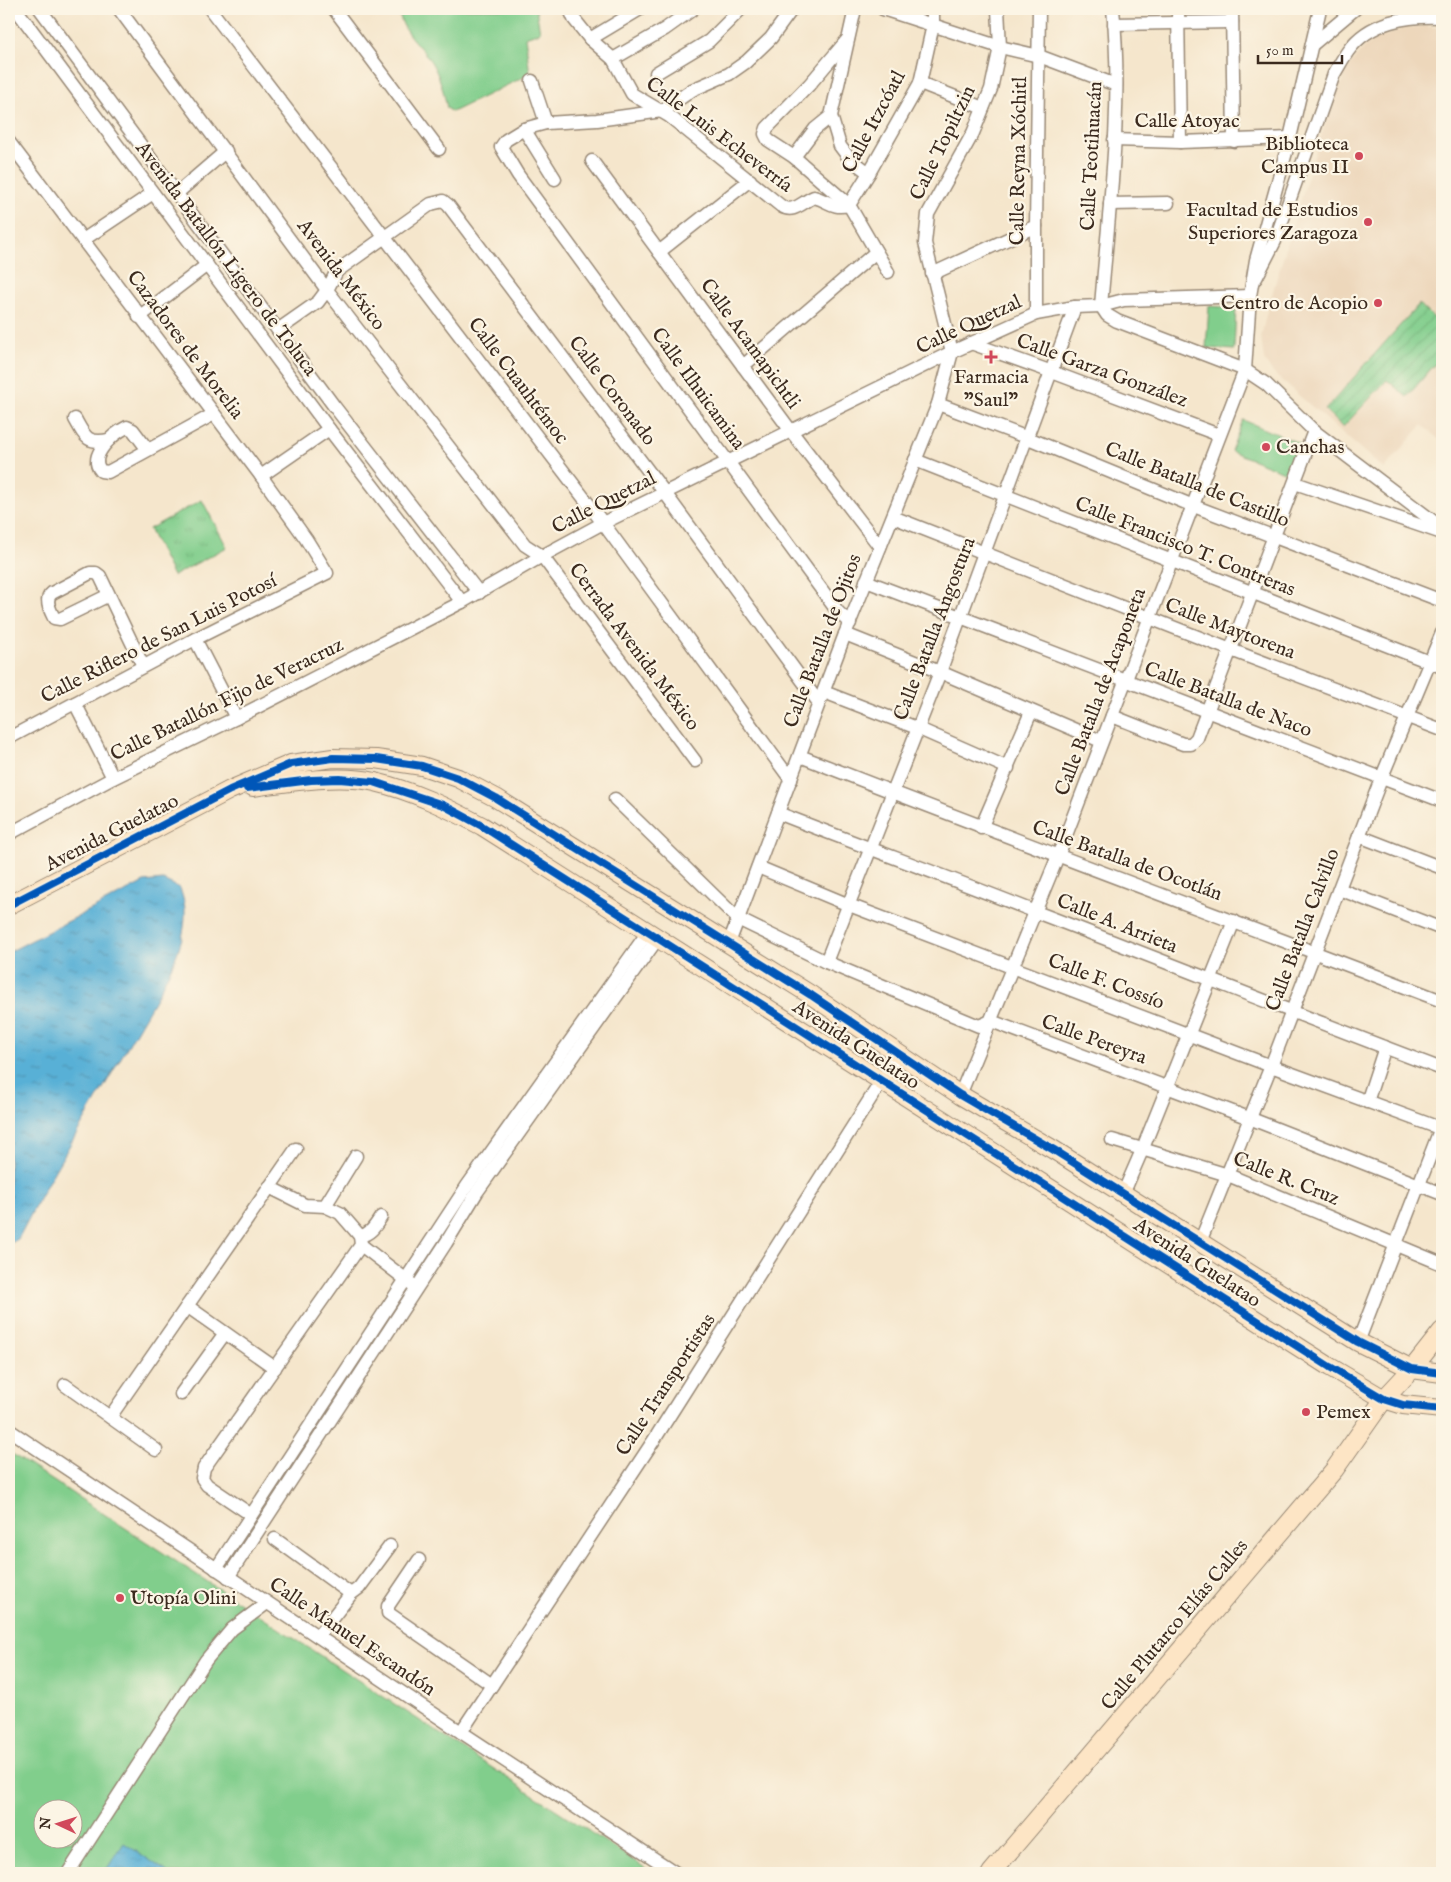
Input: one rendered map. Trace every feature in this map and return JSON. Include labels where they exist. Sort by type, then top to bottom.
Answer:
[{"type":"main road","name":"Avenida Guelatao","points":[[9,905],[230,790],[291,764],[333,758],[376,759],[422,766],[458,778],[496,798],[811,995],[960,1095],[1054,1150],[1358,1342],[1412,1369],[1442,1373]]},
{"type":"main road","name":"Avenida Guelatao","points":[[230,790],[311,780],[339,779],[374,782],[443,805],[482,826],[1250,1316],[1384,1399],[1403,1405],[1442,1409]]},
{"type":"main road","name":"Calle Plutarco Elías Calles","points":[[991,1873],[1334,1470],[1384,1399],[1412,1369],[1442,1330]]},
{"type":"street","points":[[9,12],[15,9]]},
{"type":"street","name":"Avenida Batallón Ligero de Toluca","points":[[15,9],[329,429],[462,602]]},
{"type":"street","name":"Avenida Batallón Ligero de Toluca","points":[[40,9],[278,330],[479,593]]},
{"type":"street","name":"Avenida México","points":[[119,9],[328,290],[525,545],[542,556]]},
{"type":"street","name":"Calle Cuauhtémoc","points":[[210,9],[603,523],[791,780]]},
{"type":"street","points":[[334,9],[439,149]]},
{"type":"street","points":[[590,39],[640,9]]},
{"type":"street","points":[[613,59],[665,29],[693,9]]},
{"type":"street","points":[[656,73],[708,41],[741,9]]},
{"type":"street","points":[[555,179],[524,129],[546,123],[597,120],[662,111],[692,90],[730,74],[746,62],[771,38],[792,9]]},
{"type":"street","points":[[855,9],[831,116],[840,146],[849,158],[869,173]]},
{"type":"street","points":[[883,9],[1000,47],[1039,56],[1116,85]]},
{"type":"street","name":"Calle Itzcóatl","points":[[849,205],[920,83],[933,25],[933,9]]},
{"type":"street","name":"Calle Topiltzin","points":[[952,352],[925,243],[928,214],[974,133],[995,75],[1000,47],[998,9]]},
{"type":"street","name":"Calle Reyna Xóchitl","points":[[1036,314],[1039,9]]},
{"type":"street","name":"Calle Teotihuacán","points":[[1101,306],[1114,140],[1116,85],[1113,9]]},
{"type":"street","points":[[1178,9],[1180,142]]},
{"type":"street","points":[[1251,290],[1256,260],[1290,138],[1320,9]]},
{"type":"street","points":[[1312,45],[1355,9]]},
{"type":"street","name":"Calle Luis Echeverría","points":[[573,11],[574,19],[590,39],[613,59],[632,94],[662,111],[750,180],[783,214],[814,197],[822,199],[835,207],[849,205]]},
{"type":"street","points":[[1114,24],[1178,23],[1232,15],[1234,141]]},
{"type":"street","points":[[1251,290],[1275,241],[1297,182],[1323,101],[1334,74],[1348,50],[1360,38],[1384,24],[1409,17],[1442,16]]},
{"type":"street","name":"Calle Itzcóatl","points":[[848,39],[809,85],[765,131],[765,138],[794,157],[849,205],[888,272]]},
{"type":"street","points":[[532,81],[546,123]]},
{"type":"street","points":[[920,83],[983,108]]},
{"type":"street","points":[[794,157],[815,129],[831,116]]},
{"type":"street","name":"Calle Ilhuicamina","points":[[524,129],[506,140],[501,147],[518,175],[838,612],[848,629]]},
{"type":"street","name":"Calle Atoyac","points":[[1114,140],[1180,142],[1290,138]]},
{"type":"street","name":"Cazadores de Morelia","points":[[9,142],[261,476],[306,539],[327,573]]},
{"type":"street","points":[[176,194],[226,151]]},
{"type":"street","name":"Calle Acamapichtli","points":[[592,162],[791,431],[880,547]]},
{"type":"street","points":[[660,252],[750,180]]},
{"type":"street","points":[[83,240],[153,193]]},
{"type":"street","name":"Calle Coronado","points":[[384,238],[431,204],[443,201],[453,210],[821,697]]},
{"type":"street","points":[[1110,204],[1168,203]]},
{"type":"street","points":[[932,274],[1036,226]]},
{"type":"street","points":[[278,330],[318,302],[328,290],[337,271],[384,238]]},
{"type":"street","points":[[743,366],[876,252]]},
{"type":"street","points":[[139,316],[207,266]]},
{"type":"street","name":"Calle Quetzal","points":[[462,602],[603,523],[952,352],[1036,314],[1075,307],[1101,306],[1124,300],[1251,290]]},
{"type":"street","name":"Calle Batalla de Acaponeta","points":[[960,1095],[1058,856],[1172,562],[1191,505],[1245,370],[1251,290]]},
{"type":"street","points":[[1101,306],[1117,321],[1245,370],[1266,384],[1314,431],[1442,528]]},
{"type":"street","name":"Calle Batalla Angostura","points":[[826,962],[940,672],[1075,307]]},
{"type":"street","name":"Calle Garza González","points":[[971,343],[1219,435]]},
{"type":"street","name":"Calle Batalla de Ojitos","points":[[729,943],[821,697],[938,404],[952,352]]},
{"type":"street","name":"Calle Batalla de Castillo","points":[[938,404],[1028,438],[1191,505],[1442,601]]},
{"type":"street","points":[[148,450],[130,428],[124,429],[109,440],[100,451],[96,461],[97,467],[101,471],[108,472],[214,414]]},
{"type":"street","points":[[76,419],[85,436],[90,441],[96,443],[109,440]]},
{"type":"street","points":[[261,476],[329,429]]},
{"type":"street","points":[[1112,716],[1183,744],[1191,744],[1197,738],[1314,431]]},
{"type":"street","name":"Calle Francisco T. Contreras","points":[[915,460],[1436,665]]},
{"type":"street","points":[[1295,483],[1442,533]]},
{"type":"street","name":"Calle Maytorena","points":[[893,517],[1231,650],[1442,730]]},
{"type":"street","points":[[408,530],[423,521]]},
{"type":"street","name":"Cerrada Avenida México","points":[[542,556],[695,761]]},
{"type":"street","points":[[109,596],[60,619],[54,618],[48,600],[48,596],[52,593],[93,573],[100,576],[143,666]]},
{"type":"street","name":"Calle Riflero de San Luis Potosí","points":[[9,738],[195,639],[327,573]]},
{"type":"street","name":"Calle Batalla de Naco","points":[[866,581],[1442,801]]},
{"type":"street","name":"Calle Batallón Fijo de Veracruz","points":[[9,834],[112,778],[236,718],[462,602]]},
{"type":"street","points":[[848,629],[940,672],[1101,742]]},
{"type":"street","name":"Calle Batalla Calvillo","points":[[1200,1242],[1271,1066],[1381,779],[1407,716],[1436,665],[1442,633]]},
{"type":"street","points":[[195,639],[236,718]]},
{"type":"street","points":[[821,697],[917,728],[1008,768]]},
{"type":"street","points":[[75,704],[112,778]]},
{"type":"street","points":[[982,828],[1031,712]]},
{"type":"street","name":"Calle Batalla de Ocotlán","points":[[800,756],[982,828],[1234,920],[1442,1001]]},
{"type":"street","points":[[615,799],[738,919]]},
{"type":"street","name":"Calle A. Arrieta","points":[[778,813],[1442,1069]]},
{"type":"street","points":[[1359,836],[1442,868]]},
{"type":"street","name":"Calle F. Cossío","points":[[758,867],[849,905],[1271,1066],[1442,1128]]},
{"type":"street","points":[[1339,889],[1442,929]]},
{"type":"street","name":"Calle Pereyra","points":[[738,919],[826,962],[979,1026],[991,1021],[1249,1118],[1442,1194]]},
{"type":"street","points":[[1122,1194],[1168,1087],[1234,920]]},
{"type":"street","points":[[228,1577],[434,1236],[472,1189],[653,935]]},
{"type":"street","points":[[1367,1102],[1385,1048]]},
{"type":"street","name":"Calle Transportistas","points":[[461,1732],[669,1416],[898,1055]]},
{"type":"street","points":[[1358,1342],[1442,1128]]},
{"type":"street","name":"Calle R. Cruz","points":[[1112,1140],[1228,1175],[1442,1264]]},
{"type":"street","points":[[110,1417],[296,1149]]},
{"type":"street","points":[[325,1206],[356,1156]]},
{"type":"street","points":[[269,1187],[305,1205],[325,1206],[340,1213],[361,1241],[417,1288]]},
{"type":"street","points":[[216,1569],[250,1514],[324,1418],[417,1288],[446,1243],[472,1189]]},
{"type":"street","points":[[250,1514],[207,1485],[202,1478],[202,1472],[361,1241],[374,1228],[381,1217]]},
{"type":"street","points":[[434,1236],[446,1243]]},
{"type":"street","points":[[187,1306],[275,1368]]},
{"type":"street","points":[[181,1394],[225,1333]]},
{"type":"street","points":[[65,1385],[156,1450]]},
{"type":"street","name":"Calle Manuel Escandón","points":[[9,1430],[676,1873]]},
{"type":"street","points":[[275,1539],[351,1594]]},
{"type":"street","points":[[318,1636],[351,1594],[360,1588],[390,1546]]},
{"type":"street","points":[[419,1560],[388,1606],[388,1613],[492,1685]]},
{"type":"street","points":[[68,1873],[206,1660],[232,1629],[267,1603]]},
{"type":"shaded area","name":"Facultad de Estudios Superiores Zaragoza","points":[[1425,26],[1442,28],[1442,442],[1422,425],[1384,469],[1273,373],[1264,360],[1261,337],[1268,307],[1319,141],[1340,85],[1352,62],[1364,48],[1376,39],[1405,28]]},
{"type":"green space","points":[[398,9],[536,9],[540,32],[525,37],[530,74],[452,112],[447,108],[434,67],[404,27]]},
{"type":"green space","points":[[1419,304],[1442,325],[1442,356],[1407,397],[1387,380],[1343,427],[1325,410]]},
{"type":"green space","points":[[1209,306],[1236,308],[1234,350],[1206,348]]},
{"type":"green space","name":"Canchas","points":[[1243,420],[1301,444],[1289,474],[1231,451]]},
{"type":"green space","points":[[202,500],[227,547],[173,576],[149,529]]},
{"type":"green space","name":"Utopía Olini","points":[[9,1452],[653,1873],[9,1873]]},
{"type":"water","points":[[163,880],[180,888],[185,910],[183,934],[176,956],[156,998],[47,1184],[18,1239],[9,1244],[9,952],[144,882]]},
{"type":"water","points":[[124,1843],[169,1873],[104,1873]]},
{"type":"cycle path","points":[[9,905],[230,790],[291,764],[333,758],[376,759],[422,766],[458,778],[496,798],[811,995],[960,1095],[1054,1150],[1358,1342],[1412,1369],[1442,1373]]},
{"type":"cycle path","points":[[247,788],[311,780],[339,779],[374,782],[443,805],[482,826],[1330,1367],[1384,1399],[1403,1405],[1442,1409]]},
{"type":"place","name":"Biblioteca Campus II","points":[[1359,156]]},
{"type":"place","name":"Facultad de Estudios Superiores Zaragoza","points":[[1368,222]]},
{"type":"place","name":"Centro de Acopio","points":[[1378,303]]},
{"type":"place","name":"Farmacia \"Saul\"","points":[[991,357]]},
{"type":"place","name":"Canchas","points":[[1266,447]]},
{"type":"place","name":"Pemex","points":[[1306,1412]]},
{"type":"place","name":"Utopía Olini","points":[[120,1598]]}]
